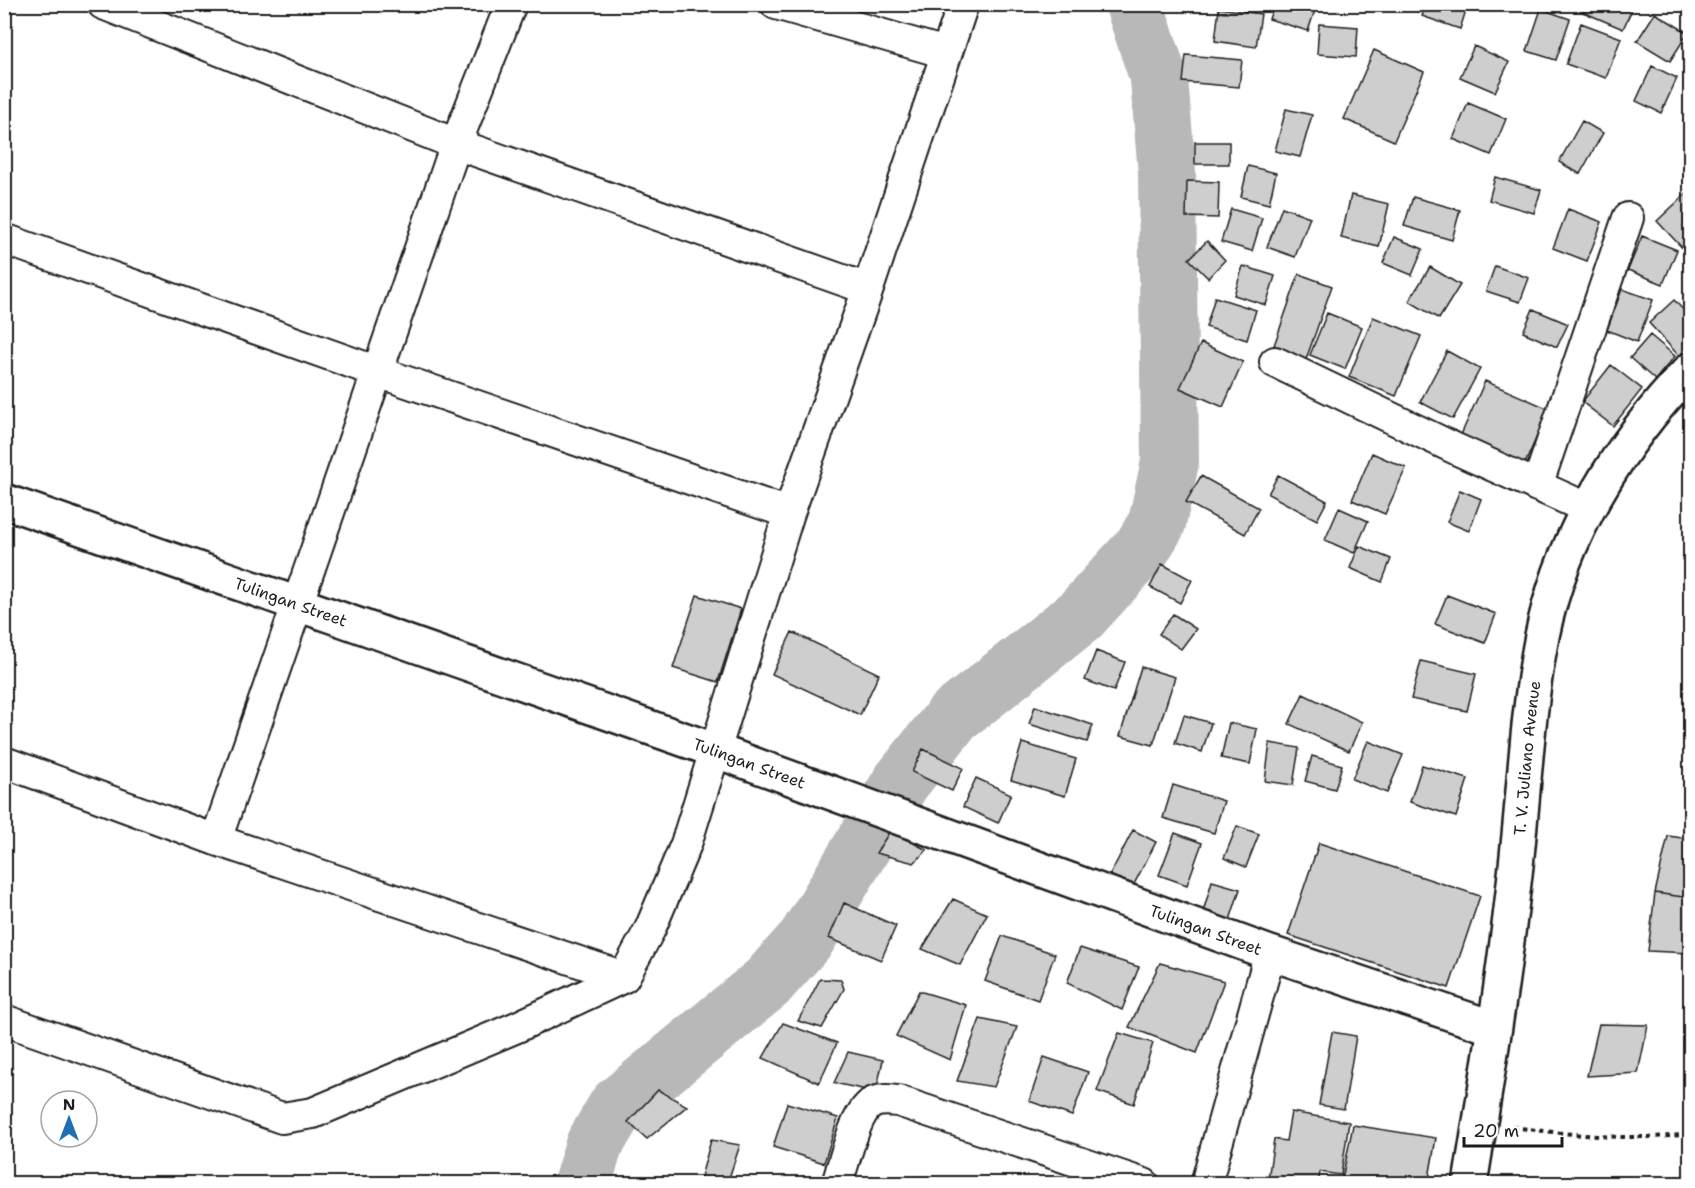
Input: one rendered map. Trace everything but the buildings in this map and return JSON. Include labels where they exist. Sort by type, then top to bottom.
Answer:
[{"type":"street","points":[[103,4],[456,144],[868,290]]},
{"type":"street","points":[[216,840],[456,144],[511,4]]},
{"type":"street","points":[[776,4],[946,53]]},
{"type":"street","points":[[4,1020],[282,1118],[313,1113],[518,1027],[624,977],[650,929],[686,844],[789,513],[868,290],[963,4]]},
{"type":"street","points":[[1537,486],[1628,218]]},
{"type":"street","points":[[4,239],[378,372],[789,513]]},
{"type":"street","points":[[1275,362],[1589,509]]},
{"type":"street","name":"T. V. Juliano Avenue","points":[[1470,1184],[1506,957],[1533,700],[1543,635],[1564,561],[1589,509],[1621,455],[1668,393],[1690,370]]},
{"type":"street","name":"Tulingan Street","points":[[4,501],[714,750],[1270,953],[1494,1028]]},
{"type":"street","points":[[4,762],[216,840],[624,977]]},
{"type":"street","points":[[1206,1184],[1270,953]]},
{"type":"street","points":[[837,1184],[863,1110],[874,1102],[886,1099],[898,1101],[1144,1184]]},
{"type":"path","points":[[1514,1128],[1612,1137],[1656,1138],[1690,1134]]},
{"type":"waterway","points":[[582,1184],[594,1145],[617,1106],[767,983],[807,938],[901,782],[952,718],[1080,616],[1142,548],[1157,523],[1170,462],[1167,173],[1159,79],[1134,4]]}]
